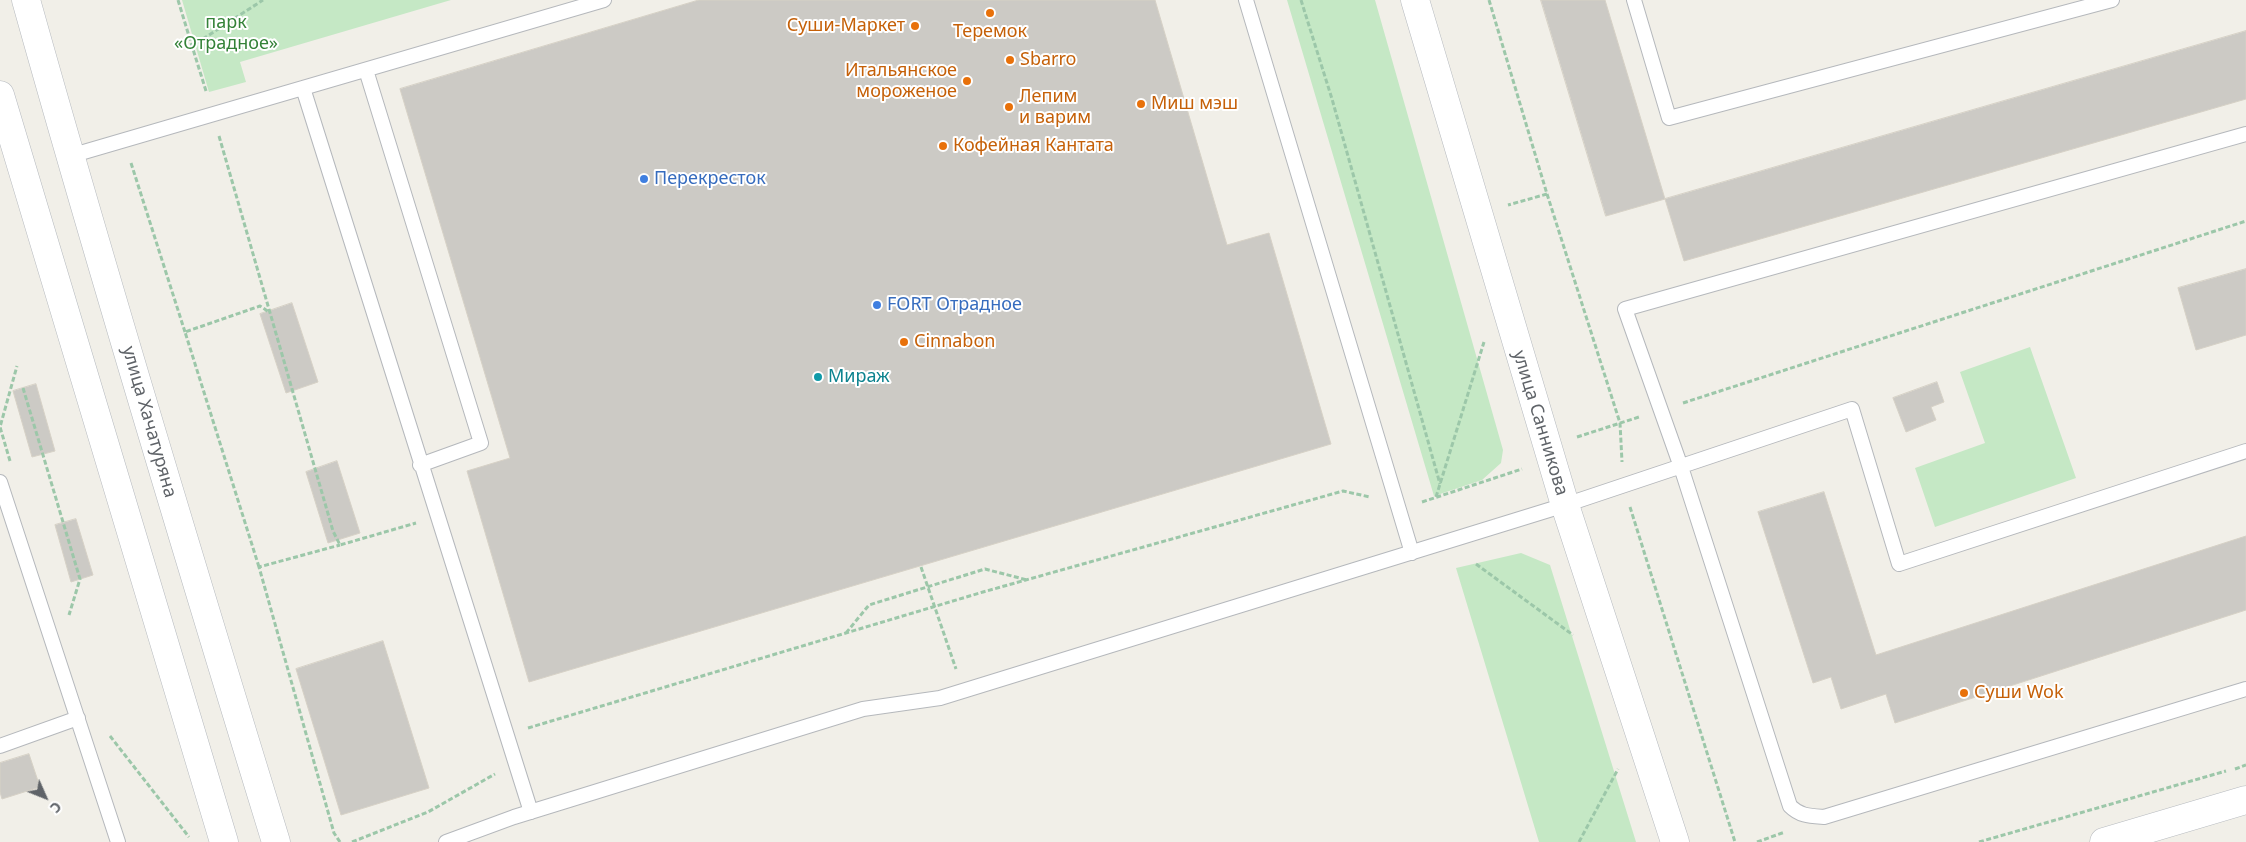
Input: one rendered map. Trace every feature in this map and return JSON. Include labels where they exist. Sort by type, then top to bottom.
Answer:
[{"type":"main road","name":"улица Хачатуряна","points":[[26,0],[70,156],[276,842]]},
{"type":"main road","name":"улица Санникова","points":[[1420,1],[1565,505],[1675,842]]},
{"type":"main road","points":[[0,95],[224,842]]},
{"type":"main road","points":[[2104,842],[2246,800]]},
{"type":"lane","points":[[70,156],[604,0]]},
{"type":"lane","points":[[1246,0],[1412,553]]},
{"type":"lane","points":[[1634,0],[1669,118],[2112,0]]},
{"type":"lane","points":[[366,70],[481,443],[420,465]]},
{"type":"lane","points":[[303,88],[420,465],[531,812]]},
{"type":"lane","points":[[2246,134],[1625,309],[1681,466],[1790,806],[1796,812],[1805,816],[1824,817],[2246,689]]},
{"type":"lane","points":[[446,842],[531,812],[863,709],[940,698],[1412,553],[1624,486],[1852,409],[1899,564],[2246,451]]},
{"type":"lane","points":[[0,482],[118,842]]},
{"type":"lane","points":[[0,746],[78,718]]},
{"type":"path","points":[[178,0],[331,522],[340,546]]},
{"type":"path","points":[[192,46],[263,0]]},
{"type":"path","points":[[1301,0],[1332,99],[1440,484]]},
{"type":"path","points":[[1489,0],[1547,194],[1620,423],[1624,486],[1735,842]]},
{"type":"path","points":[[130,161],[259,567],[334,833],[340,842]]},
{"type":"path","points":[[1508,205],[1547,194]]},
{"type":"path","points":[[1578,437],[2246,220]]},
{"type":"path","points":[[185,332],[260,306],[269,312]]},
{"type":"path","points":[[1436,498],[1485,337]]},
{"type":"path","points":[[24,388],[80,579]]},
{"type":"path","points":[[505,730],[520,730],[934,607],[1343,491],[1408,507],[1524,468]]},
{"type":"path","points":[[259,567],[340,546],[416,523],[419,532]]},
{"type":"path","points":[[1476,564],[1573,635]]},
{"type":"path","points":[[921,567],[964,690]]},
{"type":"path","points":[[846,633],[869,605],[985,569],[1028,580]]},
{"type":"path","points":[[106,731],[190,839],[190,842]]},
{"type":"path","points":[[352,842],[428,812],[515,763]]},
{"type":"path","points":[[1978,842],[2246,766]]},
{"type":"path","points":[[1579,842],[1618,768]]},
{"type":"green space","name":"парк «Отрадное»","points":[[182,0],[451,0],[240,62],[246,82],[209,92]]},
{"type":"green space","points":[[1287,0],[1375,0],[1503,450],[1501,463],[1482,480],[1434,496]]},
{"type":"green space","points":[[2030,347],[2076,478],[1935,527],[1915,468],[1985,443],[1960,372]]},
{"type":"green space","points":[[1521,553],[1550,565],[1636,842],[1539,842],[1456,568]]},
{"type":"building","name":"FORT Отрадное","points":[[699,0],[1155,0],[1227,245],[1269,233],[1331,444],[529,682],[467,471],[510,458],[400,89]]},
{"type":"building","points":[[1541,0],[1605,0],[1665,199],[1606,216]]},
{"type":"building","points":[[2246,31],[2246,99],[1684,261],[1665,199]]},
{"type":"building","points":[[2246,269],[2246,335],[2196,350],[2178,288]]},
{"type":"building","points":[[292,303],[318,382],[286,393],[260,314]]},
{"type":"building","points":[[1937,382],[1944,402],[1931,407],[1936,420],[1906,432],[1893,398]]},
{"type":"building","points":[[36,384],[55,451],[32,457],[13,391]]},
{"type":"building","points":[[337,461],[360,533],[328,543],[306,472]]},
{"type":"building","points":[[1824,492],[1876,655],[2246,536],[2246,610],[1895,723],[1886,694],[1841,709],[1831,677],[1813,683],[1758,512]]},
{"type":"building","points":[[76,519],[93,575],[71,582],[55,525]]},
{"type":"building","points":[[383,641],[429,788],[341,815],[296,669]]},
{"type":"building","points":[[29,754],[40,787],[2,799],[0,792],[0,763]]},
{"type":"place","name":"Теремок","points":[[990,13]]},
{"type":"place","name":"Суши-Маркет","points":[[915,26]]},
{"type":"place","name":"Sbarro","points":[[1010,60]]},
{"type":"place","name":"Итальянское мороженое","points":[[967,81]]},
{"type":"place","name":"Миш мэш","points":[[1141,104]]},
{"type":"place","name":"Лепим и варим","points":[[1009,107]]},
{"type":"place","name":"Кофейная Кантата","points":[[943,146]]},
{"type":"place","name":"Перекресток","points":[[644,179]]},
{"type":"place","name":"FORT Отрадное","points":[[877,305]]},
{"type":"place","name":"Cinnabon","points":[[904,342]]},
{"type":"place","name":"Мираж","points":[[818,377]]},
{"type":"place","name":"Суши Wok","points":[[1964,693]]}]
